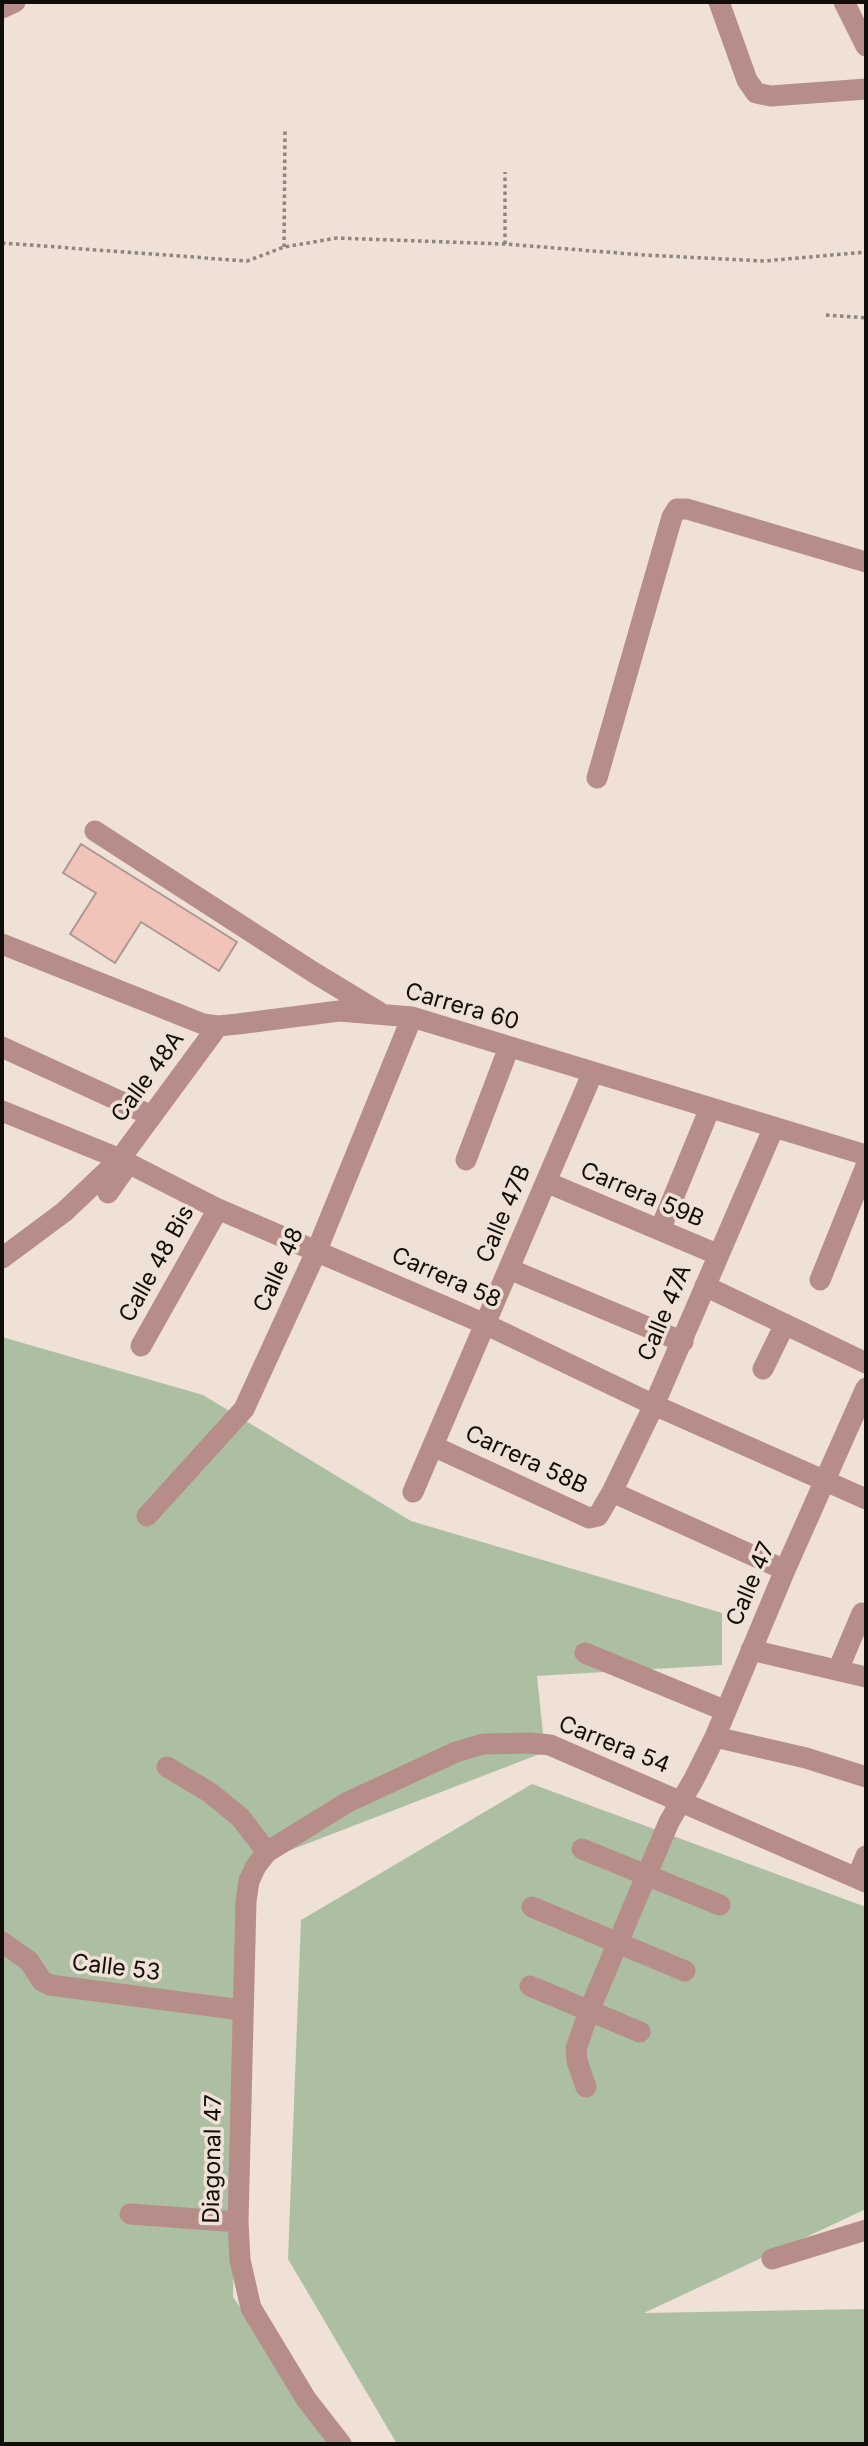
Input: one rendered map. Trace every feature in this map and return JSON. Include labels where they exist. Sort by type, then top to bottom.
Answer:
[{"type":"street","points":[[2,8],[15,2]]},
{"type":"street","points":[[719,2],[747,80],[756,93],[771,96],[866,89]]},
{"type":"street","points":[[844,2],[866,46]]},
{"type":"street","points":[[597,778],[672,517],[677,509],[687,509],[866,562]]},
{"type":"street","points":[[95,831],[381,1013]]},
{"type":"street","name":"Carrera 60","points":[[2,944],[203,1024],[218,1026],[339,1012],[412,1017],[866,1155]]},
{"type":"street","name":"Calle 48","points":[[147,1517],[244,1409],[317,1250],[412,1017]]},
{"type":"street","name":"Calle 48A","points":[[125,1161],[152,1116],[218,1026]]},
{"type":"street","points":[[2,1047],[152,1116]]},
{"type":"street","points":[[466,1160],[509,1047]]},
{"type":"street","name":"Calle 47B","points":[[413,1492],[593,1072]]},
{"type":"street","points":[[660,1230],[710,1108]]},
{"type":"street","name":"Carrera 58","points":[[2,1111],[125,1161],[218,1209],[485,1324],[654,1405],[827,1479],[866,1499]]},
{"type":"street","name":"Calle 47A","points":[[598,1516],[683,1342],[774,1128]]},
{"type":"street","points":[[108,1193],[125,1161]]},
{"type":"street","points":[[2,1258],[64,1212],[125,1161]]},
{"type":"street","points":[[820,1280],[866,1166]]},
{"type":"street","name":"Carrera 59B","points":[[546,1182],[719,1255]]},
{"type":"street","name":"Calle 48 Bis","points":[[141,1346],[218,1209]]},
{"type":"street","points":[[509,1269],[683,1342]]},
{"type":"street","points":[[705,1286],[866,1363]]},
{"type":"street","points":[[762,1368],[785,1324]]},
{"type":"street","name":"Calle 47","points":[[586,2087],[577,2062],[576,2049],[589,2011],[669,1822],[715,1737],[866,1388]]},
{"type":"street","name":"Carrera 58B","points":[[433,1446],[589,1518],[598,1516]]},
{"type":"street","name":"Carrera 58B","points":[[612,1492],[785,1570]]},
{"type":"street","points":[[838,1670],[862,1614]]},
{"type":"street","points":[[751,1650],[866,1677]]},
{"type":"street","points":[[585,1653],[726,1711]]},
{"type":"street","points":[[715,1737],[806,1758],[866,1777]]},
{"type":"street","name":"Carrera 54","points":[[267,1852],[348,1802],[456,1752],[483,1744],[550,1745],[862,1880]]},
{"type":"street","points":[[167,1767],[209,1792],[240,1817],[267,1852]]},
{"type":"street","points":[[582,1849],[720,1905]]},
{"type":"street","name":"Diagonal 47","points":[[267,1852],[249,1881],[246,1901],[238,2222],[240,2260],[251,2308],[306,2399],[341,2444]]},
{"type":"street","points":[[862,1880],[866,1857]]},
{"type":"street","points":[[532,1908],[685,1971]]},
{"type":"street","name":"Calle 53","points":[[2,1942],[29,1961],[42,1981],[50,1985],[242,2010]]},
{"type":"street","points":[[530,1986],[640,2032]]},
{"type":"street","points":[[130,2214],[238,2222]]},
{"type":"street","points":[[772,2259],[866,2230]]},
{"type":"path","points":[[284,247],[285,131]]},
{"type":"path","points":[[505,172],[505,244]]},
{"type":"path","points":[[2,243],[247,261],[284,247],[337,238],[505,244],[764,261],[866,252]]},
{"type":"path","points":[[826,315],[866,318]]},
{"type":"green space","points":[[2,1337],[203,1395],[411,1521],[722,1613],[722,1665],[537,1676],[545,1752],[249,1866],[239,2010],[233,2297],[337,2444],[2,2444]]},
{"type":"green space","points":[[532,1784],[866,1907],[866,2209],[644,2313],[866,2309],[866,2444],[397,2444],[288,2259],[301,1920]]},
{"type":"building","points":[[81,844],[237,942],[219,971],[141,922],[115,963],[70,934],[96,893],[63,873]]}]
